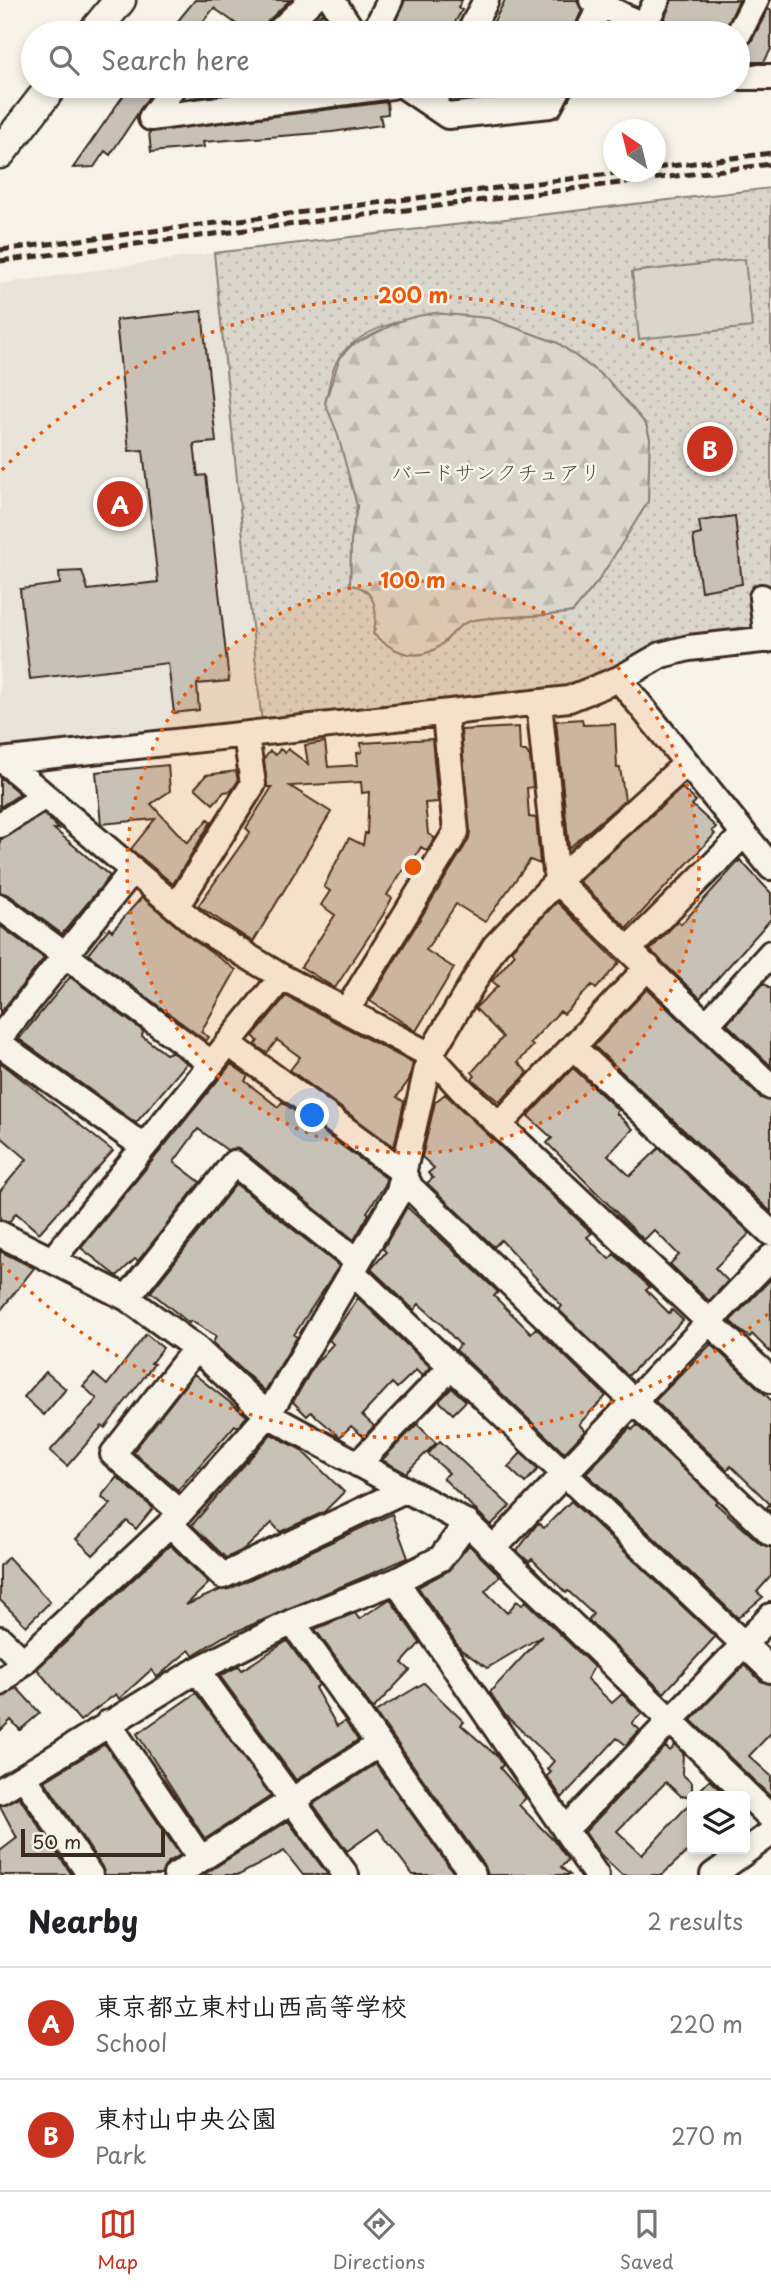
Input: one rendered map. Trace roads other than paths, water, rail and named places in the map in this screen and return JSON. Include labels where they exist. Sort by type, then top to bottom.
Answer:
[{"type":"main road","points":[[103,21],[120,0]]},
{"type":"main road","points":[[0,153],[43,98]]},
{"type":"street","points":[[290,21],[313,0]]},
{"type":"street","points":[[332,0],[346,21]]},
{"type":"street","points":[[380,21],[390,0]]},
{"type":"street","points":[[475,21],[485,0]]},
{"type":"street","points":[[653,21],[657,0]]},
{"type":"street","points":[[745,21],[756,0]]},
{"type":"street","points":[[590,21],[597,2],[634,21]]},
{"type":"street","points":[[750,78],[771,77]]},
{"type":"street","points":[[165,98],[151,118],[302,98]]},
{"type":"street","points":[[438,98],[448,116],[550,105],[554,98]]},
{"type":"street","points":[[2,761],[569,699],[619,679],[662,655],[689,648],[769,640],[762,597]]},
{"type":"street","points":[[619,679],[771,867]]},
{"type":"street","points":[[539,704],[557,881],[771,1087]]},
{"type":"street","points":[[347,1010],[456,832],[445,714]]},
{"type":"street","points":[[176,907],[253,784],[246,735]]},
{"type":"street","points":[[2,761],[201,928],[282,977],[430,1055],[499,1125],[771,1380]]},
{"type":"street","points":[[0,1684],[175,1518],[268,1415],[399,1192],[430,1055],[495,946],[557,881],[686,764]]},
{"type":"street","points":[[0,825],[45,796]]},
{"type":"street","points":[[629,949],[744,834]]},
{"type":"street","points":[[0,1037],[133,870]]},
{"type":"street","points":[[0,907],[211,1063]]},
{"type":"street","points":[[707,1024],[771,953]]},
{"type":"street","points":[[499,1125],[648,967]]},
{"type":"street","points":[[52,1260],[282,977]]},
{"type":"street","points":[[228,1043],[403,1172],[411,1188],[771,1533]]},
{"type":"street","points":[[0,1044],[144,1147]]},
{"type":"street","points":[[573,1046],[771,1233]]},
{"type":"street","points":[[127,1297],[234,1163],[355,1267],[452,1366],[771,1670]]},
{"type":"street","points":[[0,1234],[127,1297],[197,1349],[268,1415],[467,1522],[771,1818]]},
{"type":"street","points":[[494,1548],[771,1257]]},
{"type":"street","points":[[197,1349],[113,1454],[175,1518],[223,1576],[405,1490]]},
{"type":"street","points":[[358,1464],[452,1366]]},
{"type":"street","points":[[0,1791],[197,1670],[292,1622],[396,1581],[442,1558],[467,1522]]},
{"type":"street","points":[[396,1581],[596,1875]]},
{"type":"street","points":[[565,1830],[771,1616]]},
{"type":"street","points":[[292,1622],[473,1875]]},
{"type":"street","points":[[0,1639],[24,1662]]},
{"type":"street","points":[[197,1670],[346,1875]]},
{"type":"street","points":[[108,1723],[201,1859]]},
{"type":"street","points":[[176,1875],[378,1745]]},
{"type":"street","points":[[24,1777],[90,1875]]},
{"type":"street","points":[[713,1875],[771,1833]]},
{"type":"railway","points":[[666,167],[771,153]]},
{"type":"railway","points":[[0,261],[771,164]]},
{"type":"railway","points":[[0,250],[603,175]]},
{"type":"place","name":"東村山中央公園","points":[[710,449]]},
{"type":"place","name":"東京都立東村山西高等学校","points":[[120,504]]},
{"type":"park label","name":"バードサンクチュアリ","points":[[496,473]]}]
